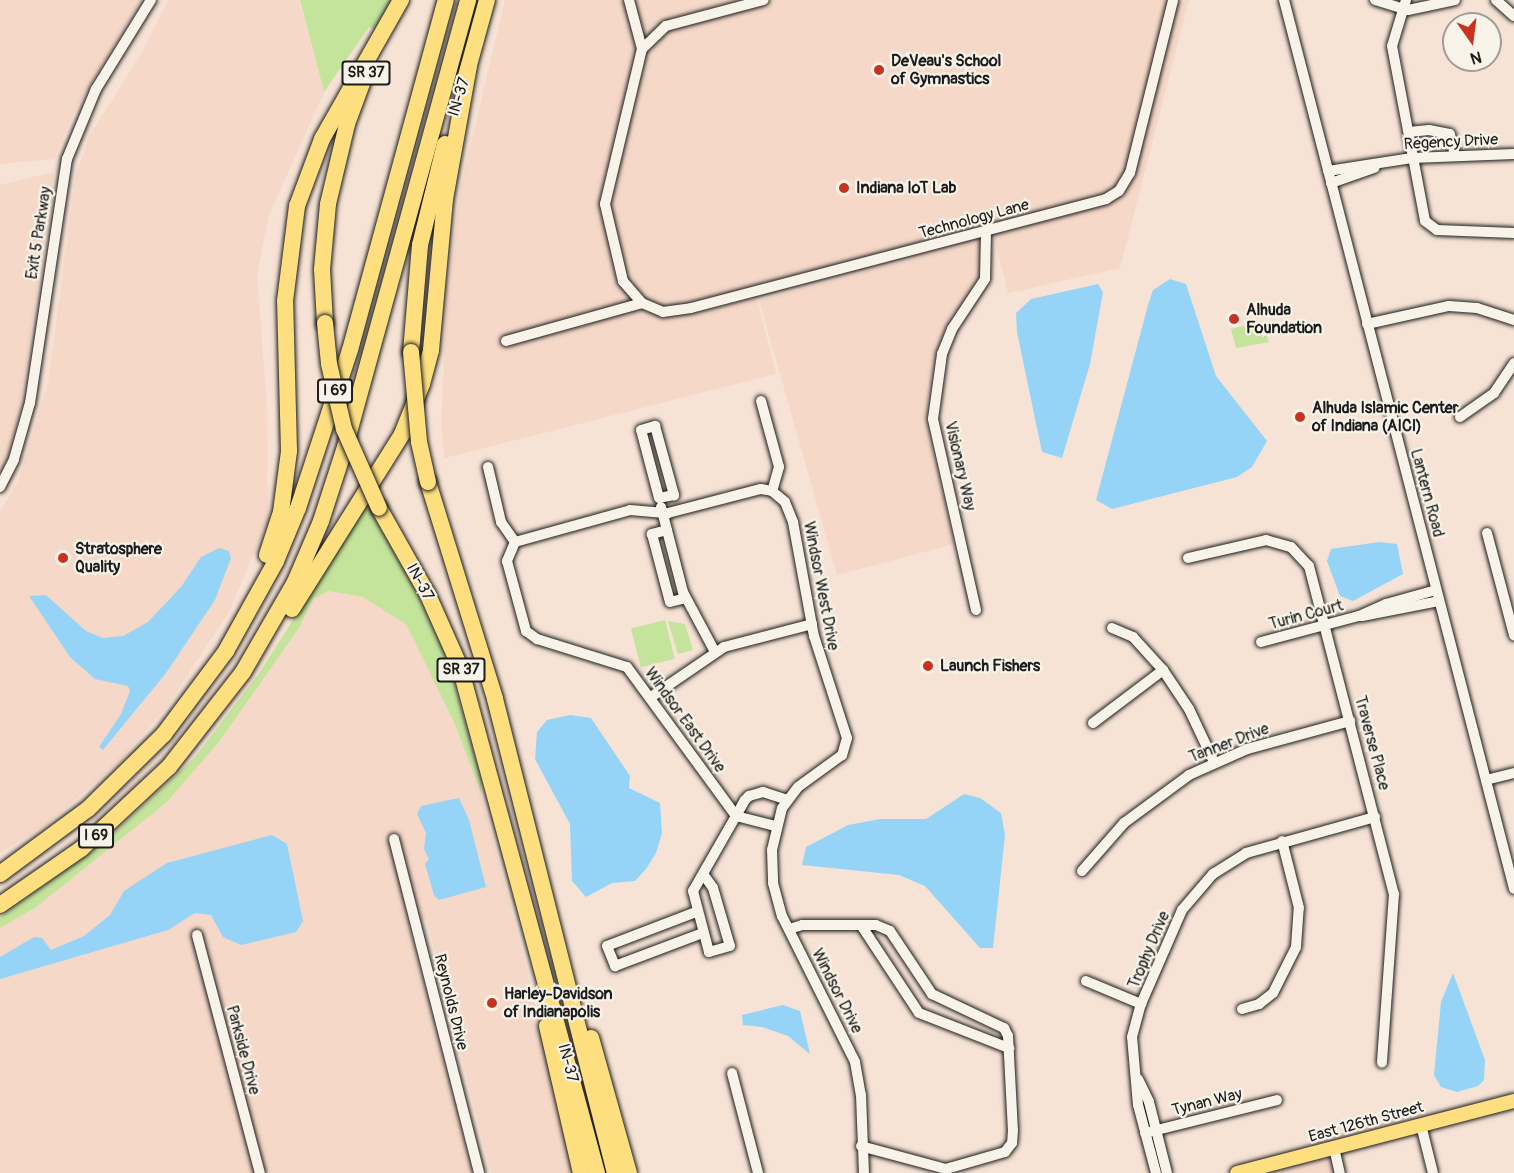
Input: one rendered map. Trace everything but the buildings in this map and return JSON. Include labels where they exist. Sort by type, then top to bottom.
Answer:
[{"type":"highway","name":"IN-37","points":[[402,0],[358,92],[333,177],[323,243],[325,323],[329,364],[344,429],[379,508],[451,642],[597,1173]]},
{"type":"highway","points":[[151,748],[239,624],[274,537],[289,451],[285,301],[297,206],[321,139],[402,0]]},
{"type":"highway","name":"I 69","points":[[0,874],[88,809],[151,748],[226,651],[292,525],[350,350],[446,0]]},
{"type":"highway","name":"I 69","points":[[0,905],[81,849],[140,796],[195,736],[249,663],[295,582],[334,483],[468,0]]},
{"type":"highway","name":"IN-37","points":[[487,0],[421,238],[412,310],[411,352],[419,442],[428,482],[480,644],[615,1173]]},
{"type":"highway","points":[[249,663],[288,616],[387,460],[413,409],[431,350],[445,199],[469,66]]},
{"type":"highway","points":[[532,844],[553,900],[629,1173]]},
{"type":"highway","points":[[520,887],[581,1173]]},
{"type":"main road","name":"East 126th Street","points":[[1236,1173],[1511,1100]]},
{"type":"street","name":"Exit 5 Parkway","points":[[0,487],[14,459],[30,403],[67,159],[96,89],[151,0]]},
{"type":"street","points":[[629,0],[642,49]]},
{"type":"street","points":[[506,341],[642,303],[623,281],[606,204],[642,49],[655,33],[671,24],[764,0]]},
{"type":"street","name":"Technology Lane","points":[[642,303],[659,311],[678,311],[1101,201],[1122,187],[1131,170],[1173,0]]},
{"type":"street","name":"Lantern Road","points":[[1284,0],[1514,889]]},
{"type":"street","points":[[1375,0],[1405,4],[1414,10],[1455,0]]},
{"type":"street","points":[[1496,0],[1514,16]]},
{"type":"street","points":[[1405,4],[1392,46],[1424,215],[1430,227],[1469,233],[1514,233]]},
{"type":"street","points":[[1409,132],[1429,130],[1450,134],[1455,155]]},
{"type":"street","name":"Regency Drive","points":[[1328,171],[1413,158],[1514,154]]},
{"type":"street","name":"Regency Drive","points":[[1331,183],[1390,162]]},
{"type":"street","name":"Visionary Way","points":[[976,610],[933,419],[942,354],[952,330],[985,279],[986,232]]},
{"type":"street","points":[[1367,324],[1449,306],[1477,308],[1514,320]]},
{"type":"street","points":[[1460,417],[1494,393],[1514,363]]},
{"type":"street","points":[[488,467],[503,527],[515,542],[630,510],[663,514],[761,489],[772,491],[778,467],[761,401]]},
{"type":"street","points":[[659,498],[674,495],[655,426],[641,430],[667,530],[686,598],[715,652]]},
{"type":"street","name":"Windsor West Drive","points":[[772,491],[785,502],[794,522],[812,624],[847,744],[842,754],[798,787],[787,800],[775,826]]},
{"type":"street","points":[[667,530],[652,534],[670,602],[686,598]]},
{"type":"street","points":[[1487,532],[1512,617],[1514,635]]},
{"type":"street","name":"Traverse Place","points":[[1188,558],[1258,540],[1287,544],[1309,566],[1376,817],[1394,894],[1382,1063]]},
{"type":"street","name":"Windsor East Drive","points":[[515,542],[507,561],[526,631],[537,639],[627,668],[651,697],[736,816]]},
{"type":"street","name":"Turin Court","points":[[1261,642],[1359,616],[1386,604],[1438,596]]},
{"type":"street","points":[[651,697],[715,652],[730,645],[812,624]]},
{"type":"street","points":[[1112,628],[1133,637],[1163,670],[1188,709],[1214,762]]},
{"type":"street","points":[[1093,723],[1163,670]]},
{"type":"street","name":"Tanner Drive","points":[[1083,871],[1136,812],[1174,784],[1214,762],[1263,744],[1350,721]]},
{"type":"street","points":[[1486,780],[1514,773]]},
{"type":"street","points":[[703,874],[713,888],[730,946],[708,952],[696,912],[693,891],[745,800],[755,793],[771,793],[787,800]]},
{"type":"street","points":[[736,816],[775,826]]},
{"type":"street","name":"Trophy Drive","points":[[1167,1173],[1151,1131],[1137,1076],[1132,1037],[1141,1004],[1175,923],[1200,886],[1237,858],[1282,841],[1376,817]]},
{"type":"street","name":"Windsor Drive","points":[[775,826],[773,883],[789,929],[855,1062],[861,1095],[861,1146],[864,1173]]},
{"type":"street","name":"Reynolds Drive","points":[[394,838],[479,1173]]},
{"type":"street","points":[[1242,1009],[1259,1004],[1273,993],[1296,948],[1299,908],[1282,841]]},
{"type":"street","points":[[696,912],[607,946],[615,966],[703,933]]},
{"type":"street","points":[[789,929],[802,925],[876,925],[890,932],[932,994],[996,1021],[1007,1032],[1013,1139],[1005,1152],[940,1169],[861,1146]]},
{"type":"street","points":[[861,925],[919,1013],[1009,1048]]},
{"type":"street","name":"Parkside Drive","points":[[197,935],[260,1173]]},
{"type":"street","points":[[1086,981],[1141,1004]]},
{"type":"street","points":[[732,1073],[758,1173]]},
{"type":"street","name":"Tynan Way","points":[[1151,1131],[1277,1100]]},
{"type":"street","points":[[1421,1125],[1433,1173]]},
{"type":"street","name":"Trophy Drive","points":[[1151,1131],[1156,1173]]},
{"type":"street","points":[[1334,1148],[1340,1173]]},
{"type":"shaded area","points":[[0,0],[141,0],[75,110],[54,159],[0,164]]},
{"type":"shaded area","points":[[168,0],[299,0],[324,92],[269,215],[257,274],[267,406],[268,520],[229,612],[166,708],[116,764],[47,824],[0,853],[0,512],[18,482],[48,383],[76,174],[91,133],[140,56]]},
{"type":"shaded area","points":[[505,0],[1189,0],[1120,268],[1008,293],[994,236],[757,298],[776,374],[445,458],[441,426],[447,287],[461,185]]},
{"type":"shaded area","points":[[54,172],[19,414],[10,452],[0,473],[0,185]]},
{"type":"shaded area","points":[[981,241],[983,275],[955,312],[937,348],[928,396],[927,427],[954,544],[837,575],[759,300]]},
{"type":"shaded area","points":[[329,591],[363,597],[406,623],[454,722],[481,793],[579,1173],[491,1173],[427,919],[408,923],[473,1173],[0,1173],[0,928],[35,908],[167,802],[219,742],[299,628],[313,599]]},
{"type":"shaded area","points":[[1344,1155],[1346,1173],[1274,1173]]},
{"type":"green space","points":[[300,0],[392,0],[375,29],[369,27],[324,92]]},
{"type":"green space","points":[[1261,321],[1269,342],[1236,348],[1231,329]]},
{"type":"green space","points":[[366,504],[405,569],[447,658],[481,779],[481,793],[454,722],[406,624],[363,597],[329,591],[313,599],[299,628],[219,742],[167,802],[35,908],[0,928],[0,917],[102,844],[195,757],[260,672]]},
{"type":"green space","points":[[665,620],[675,659],[641,667],[631,628]]},
{"type":"green space","points":[[668,621],[685,624],[693,650],[678,654]]},
{"type":"water","points":[[1170,279],[1186,284],[1216,376],[1267,441],[1252,467],[1237,477],[1112,509],[1096,500],[1153,290]]},
{"type":"water","points":[[1098,284],[1103,292],[1090,364],[1062,458],[1042,452],[1017,332],[1016,313],[1031,299]]},
{"type":"water","points":[[1379,542],[1397,544],[1403,574],[1353,601],[1340,596],[1327,561],[1331,549]]},
{"type":"water","points":[[219,548],[229,551],[231,558],[215,600],[166,673],[103,750],[99,747],[121,714],[130,691],[128,686],[95,679],[70,657],[29,596],[46,595],[86,631],[103,638],[123,636],[148,622],[181,587],[201,557]]},
{"type":"water","points":[[570,715],[591,718],[630,776],[629,788],[660,803],[662,833],[656,853],[646,869],[635,881],[612,883],[586,897],[572,881],[570,824],[535,759],[537,732],[547,720]]},
{"type":"water","points":[[964,794],[980,798],[1001,813],[1005,835],[993,948],[980,948],[925,886],[899,875],[802,865],[806,847],[848,825],[880,819],[926,819]]},
{"type":"water","points":[[459,798],[469,820],[486,887],[439,900],[434,895],[425,864],[429,859],[424,849],[426,833],[417,814],[421,806]]},
{"type":"water","points":[[272,835],[287,844],[303,921],[296,932],[241,945],[223,937],[211,915],[195,913],[168,930],[0,979],[0,957],[34,937],[42,938],[51,950],[84,936],[110,915],[124,891],[167,863]]},
{"type":"water","points":[[1453,973],[1485,1060],[1484,1080],[1478,1086],[1457,1092],[1441,1087],[1434,1075],[1441,1002]]},
{"type":"water","points":[[783,1005],[800,1011],[810,1054],[788,1036],[762,1027],[743,1025],[742,1015]]},
{"type":"place","name":"DeVeau's School of Gymnastics","points":[[879,70]]},
{"type":"place","name":"Indiana IoT Lab","points":[[844,188]]},
{"type":"place","name":"Alhuda Foundation","points":[[1234,319]]},
{"type":"place","name":"Alhuda Islamic Center of Indiana (AICI)","points":[[1300,417]]},
{"type":"place","name":"Stratosphere Quality","points":[[63,558]]},
{"type":"place","name":"Launch Fishers","points":[[928,666]]},
{"type":"place","name":"Harley-Davidson of Indianapolis","points":[[492,1003]]}]
